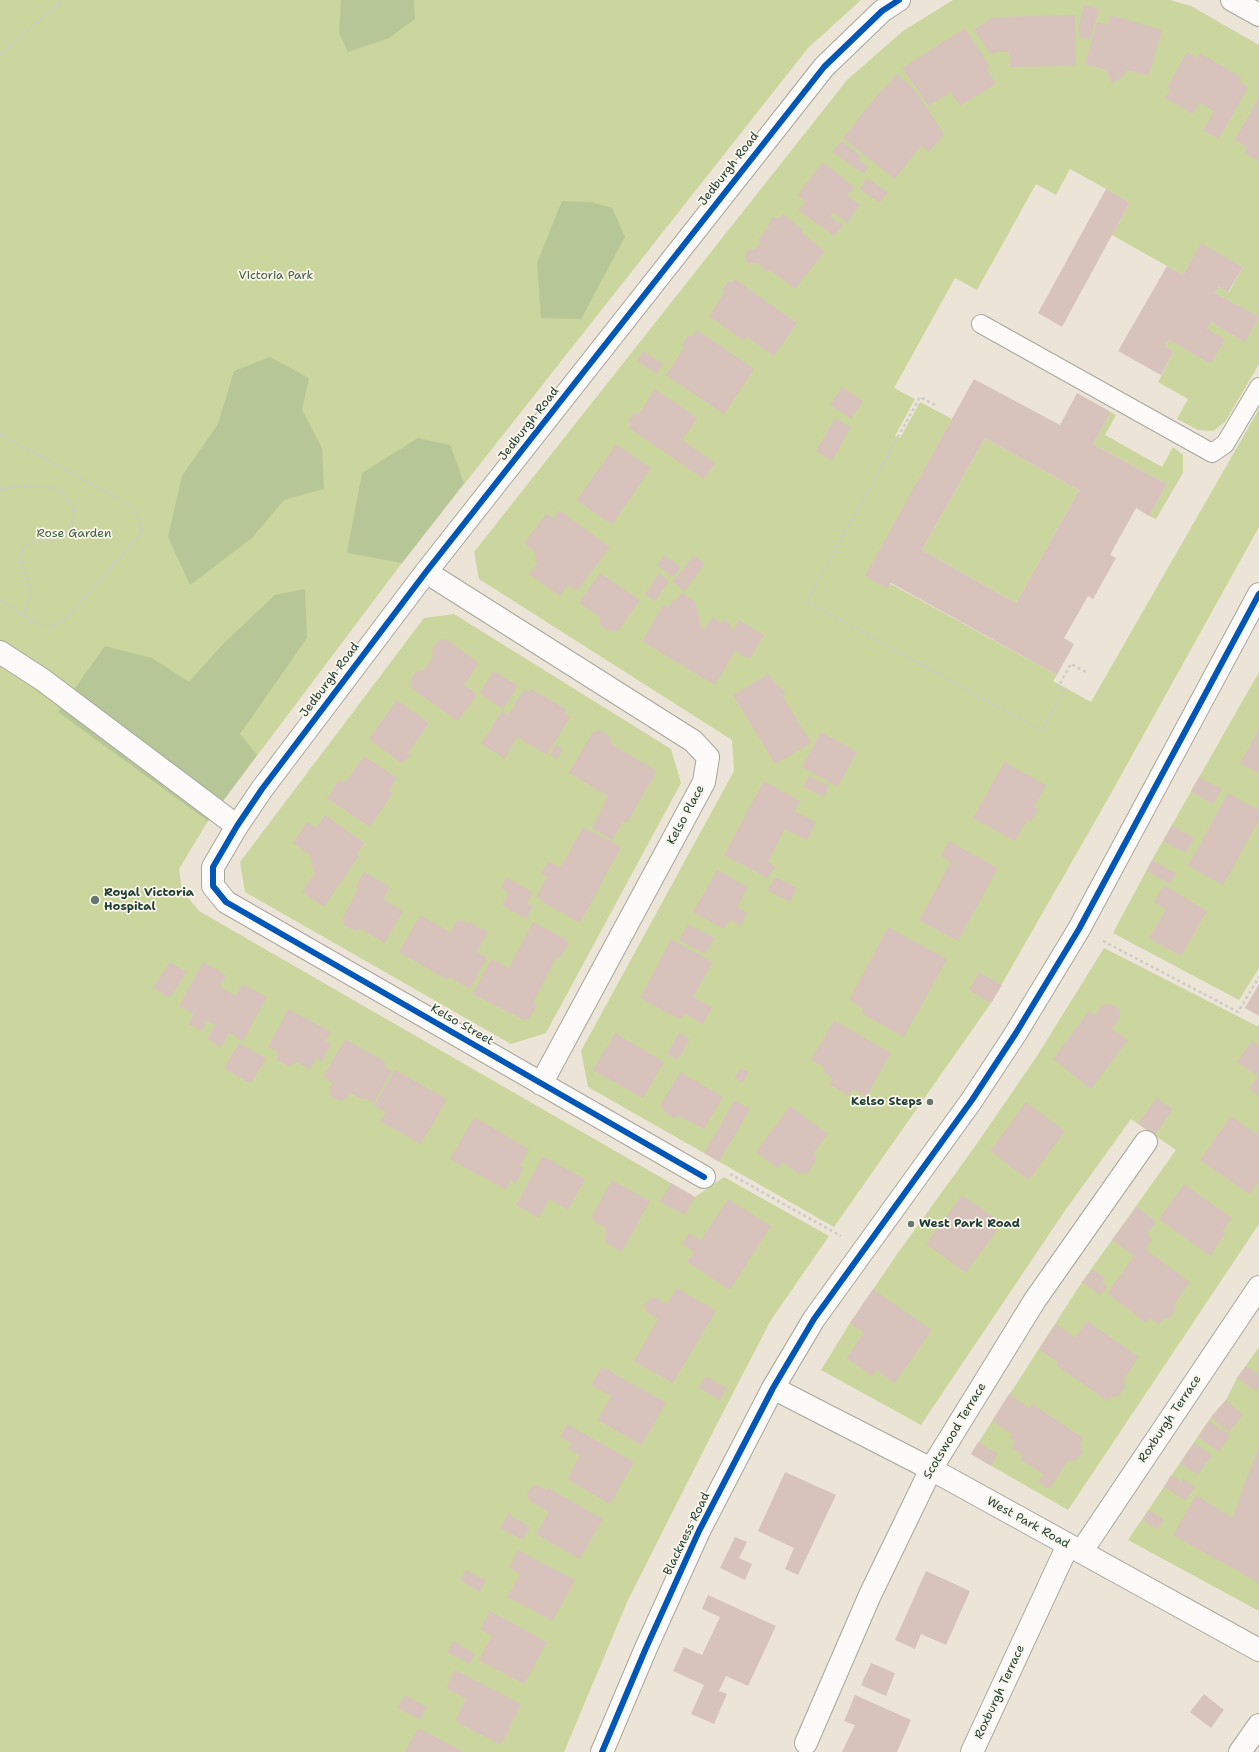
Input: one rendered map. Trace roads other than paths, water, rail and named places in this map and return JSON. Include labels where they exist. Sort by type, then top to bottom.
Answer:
[{"type":"street","name":"Jedburgh Road","points":[[213,886],[213,867],[237,826],[262,789],[426,572],[824,67],[882,11],[899,0]]},
{"type":"street","points":[[1232,0],[1259,15]]},
{"type":"street","name":"Kelso Place","points":[[426,572],[692,741],[708,757],[704,782],[541,1084]]},
{"type":"street","name":"Blackness Road","points":[[602,1752],[646,1648],[699,1531],[773,1388],[814,1319],[972,1100],[1016,1033],[1079,928],[1255,602]]},
{"type":"street","points":[[0,652],[43,680],[237,826]]},
{"type":"street","name":"Kelso Street","points":[[213,886],[226,902],[704,1177]]},
{"type":"street","name":"Scotswood Terrace","points":[[806,1743],[870,1595],[931,1469],[1035,1300],[1146,1142]]},
{"type":"street","name":"Roxburgh Terrace","points":[[972,1752],[1075,1548],[1259,1287]]},
{"type":"street","name":"West Park Road","points":[[773,1388],[931,1469],[1259,1650]]},
{"type":"street","points":[[1240,1752],[1259,1725]]},
{"type":"lane","points":[[981,324],[1212,452],[1224,444],[1259,387]]},
{"type":"place","name":"Royal Victoria Hospital","points":[[95,900]]},
{"type":"place","name":"Kelso Steps","points":[[930,1102]]},
{"type":"place","name":"West Park Road","points":[[911,1224]]},
{"type":"park label","name":"Victoria Park","points":[[276,276]]},
{"type":"park label","name":"Rose Garden","points":[[74,534]]}]
